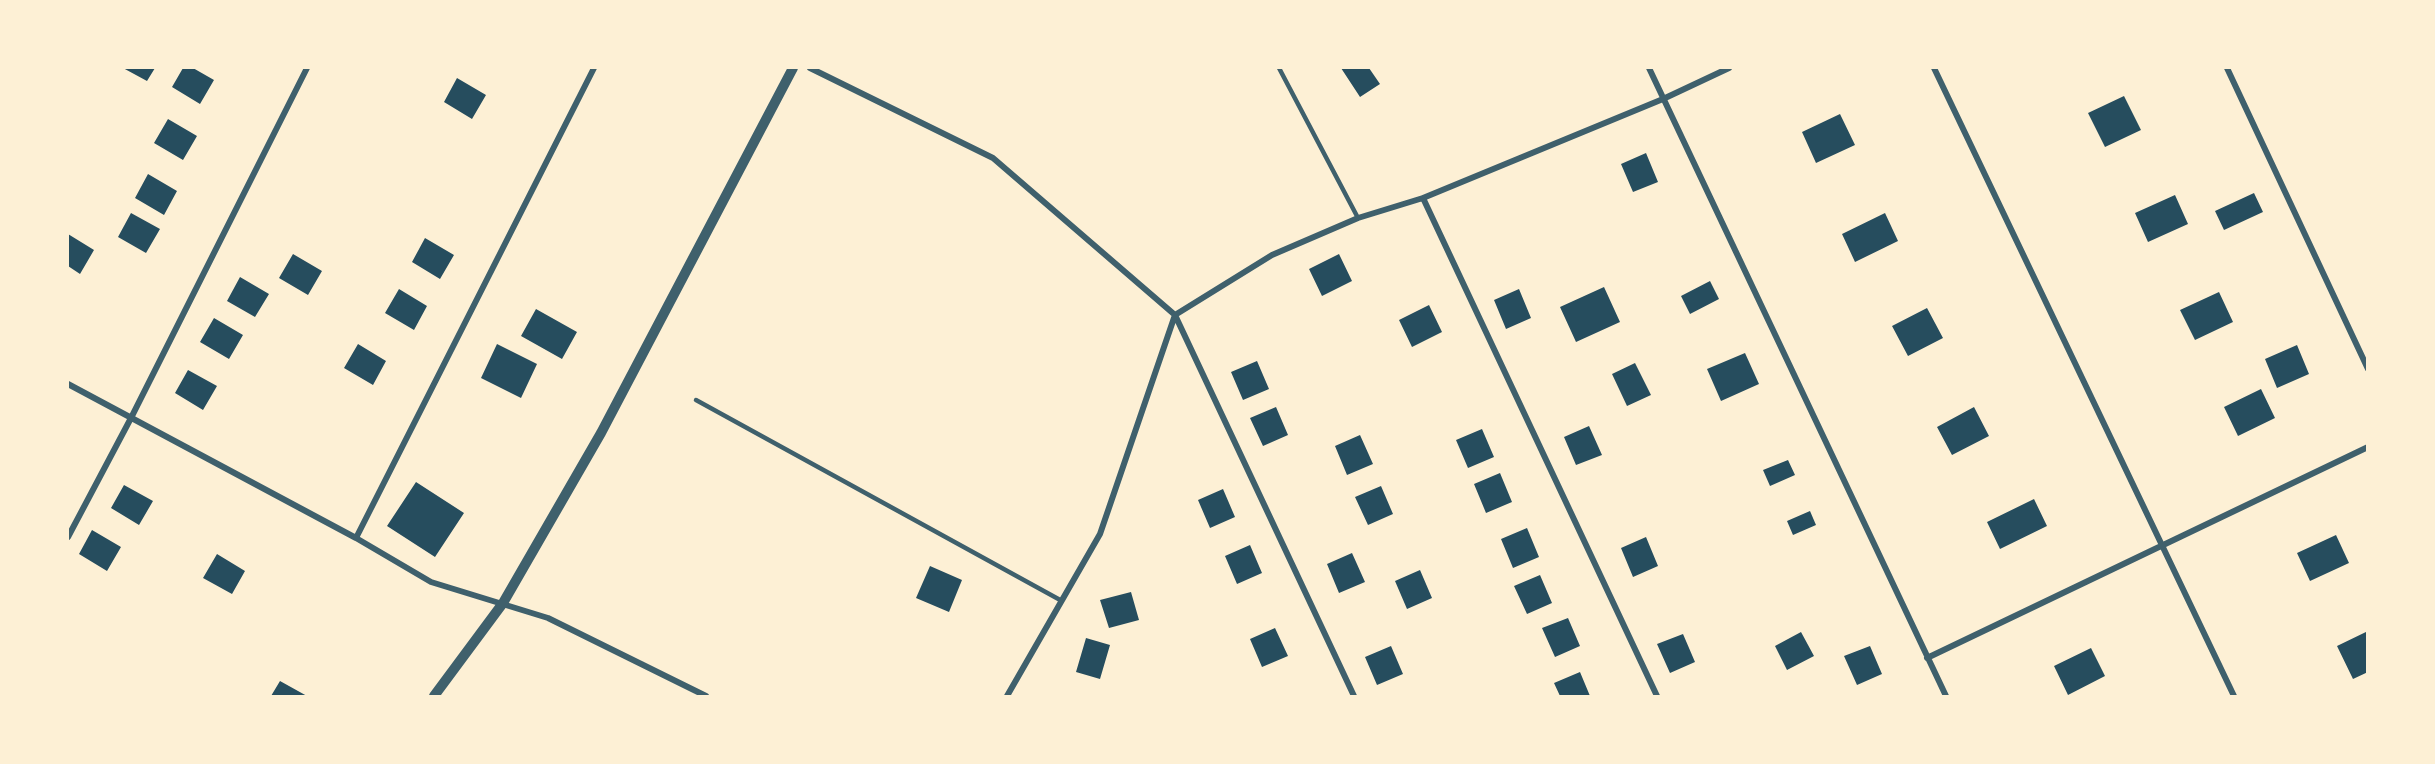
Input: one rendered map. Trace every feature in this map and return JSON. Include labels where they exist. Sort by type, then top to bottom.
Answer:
[{"type":"street","points":[[68,537],[131,418],[307,68]]},
{"type":"street","points":[[356,538],[594,68]]},
{"type":"street","points":[[434,696],[503,603],[601,433],[793,68]]},
{"type":"street","points":[[810,68],[993,159],[1175,315],[1354,696]]},
{"type":"street","points":[[1649,68],[1946,696]]},
{"type":"street","points":[[1007,696],[1100,534],[1175,315],[1272,255],[1358,218],[1423,198],[1663,99],[1729,68]]},
{"type":"street","points":[[1934,68],[2234,696]]},
{"type":"street","points":[[2227,68],[2367,369]]},
{"type":"street","points":[[1423,198],[1657,696]]},
{"type":"street","points":[[68,384],[356,538],[431,582],[548,618],[706,696]]},
{"type":"street","points":[[1927,658],[2367,447]]},
{"type":"lane","points":[[1279,68],[1358,218]]},
{"type":"lane","points":[[696,400],[1062,601]]},
{"type":"building","points":[[123,68],[155,68],[147,81]]},
{"type":"building","points":[[183,68],[193,68],[214,80],[200,104],[172,87]]},
{"type":"building","points":[[1341,68],[1369,68],[1380,84],[1360,97]]},
{"type":"building","points":[[457,78],[486,95],[472,119],[444,102]]},
{"type":"building","points":[[2124,96],[2141,130],[2105,147],[2088,113]]},
{"type":"building","points":[[1840,114],[1855,145],[1816,163],[1802,132]]},
{"type":"building","points":[[168,119],[197,136],[183,160],[154,143]]},
{"type":"building","points":[[1646,153],[1658,182],[1633,192],[1621,164]]},
{"type":"building","points":[[148,174],[177,191],[164,215],[135,198]]},
{"type":"building","points":[[2254,193],[2263,212],[2224,230],[2215,211]]},
{"type":"building","points":[[2175,195],[2188,224],[2148,242],[2135,213]]},
{"type":"building","points":[[131,213],[160,229],[146,253],[118,237]]},
{"type":"building","points":[[1885,213],[1898,241],[1855,262],[1842,234]]},
{"type":"building","points":[[68,234],[94,250],[80,274],[68,266]]},
{"type":"building","points":[[425,238],[454,255],[440,279],[412,262]]},
{"type":"building","points":[[293,254],[322,271],[308,295],[279,278]]},
{"type":"building","points":[[1339,254],[1352,281],[1322,296],[1309,269]]},
{"type":"building","points":[[240,277],[269,294],[255,317],[227,301]]},
{"type":"building","points":[[1710,281],[1719,299],[1690,314],[1681,296]]},
{"type":"building","points":[[1604,287],[1620,322],[1576,342],[1560,307]]},
{"type":"building","points":[[399,289],[427,306],[414,330],[385,313]]},
{"type":"building","points":[[1519,289],[1531,318],[1506,329],[1494,300]]},
{"type":"building","points":[[2219,292],[2233,322],[2195,340],[2180,310]]},
{"type":"building","points":[[1429,305],[1442,332],[1412,347],[1399,320]]},
{"type":"building","points":[[1927,308],[1943,338],[1908,356],[1892,326]]},
{"type":"building","points":[[536,309],[577,332],[562,359],[521,336]]},
{"type":"building","points":[[214,318],[243,335],[229,359],[200,342]]},
{"type":"building","points":[[358,344],[386,361],[373,385],[344,368]]},
{"type":"building","points":[[497,344],[537,364],[521,398],[481,378]]},
{"type":"building","points":[[2297,345],[2309,374],[2277,388],[2265,359]]},
{"type":"building","points":[[1745,353],[1759,384],[1721,401],[1707,369]]},
{"type":"building","points":[[1257,361],[1269,389],[1243,400],[1231,372]]},
{"type":"building","points":[[1635,363],[1651,395],[1627,406],[1612,374]]},
{"type":"building","points":[[188,370],[217,386],[203,410],[175,393]]},
{"type":"building","points":[[2261,389],[2275,418],[2238,436],[2224,407]]},
{"type":"building","points":[[1276,407],[1288,435],[1263,446],[1250,418]]},
{"type":"building","points":[[1974,407],[1989,436],[1952,455],[1937,427]]},
{"type":"building","points":[[1589,426],[1602,455],[1576,465],[1564,437]]},
{"type":"building","points":[[1482,429],[1494,457],[1468,468],[1456,440]]},
{"type":"building","points":[[1360,435],[1373,464],[1347,475],[1335,446]]},
{"type":"building","points":[[1788,460],[1795,475],[1770,486],[1763,470]]},
{"type":"building","points":[[1500,473],[1512,502],[1486,513],[1474,484]]},
{"type":"building","points":[[416,482],[464,513],[435,557],[387,526]]},
{"type":"building","points":[[124,485],[153,501],[139,525],[111,508]]},
{"type":"building","points":[[1381,486],[1393,514],[1368,525],[1355,497]]},
{"type":"building","points":[[1223,489],[1235,517],[1210,528],[1198,500]]},
{"type":"building","points":[[2034,499],[2047,526],[2000,549],[1987,522]]},
{"type":"building","points":[[1810,511],[1816,525],[1793,535],[1787,521]]},
{"type":"building","points":[[1527,528],[1539,557],[1513,568],[1501,539]]},
{"type":"building","points":[[92,530],[121,547],[107,571],[79,554]]},
{"type":"building","points":[[2336,535],[2349,563],[2310,581],[2297,553]]},
{"type":"building","points":[[1646,537],[1658,566],[1633,577],[1621,548]]},
{"type":"building","points":[[1250,545],[1262,573],[1237,584],[1225,556]]},
{"type":"building","points":[[1352,553],[1365,582],[1339,593],[1327,564]]},
{"type":"building","points":[[217,554],[245,571],[232,594],[203,578]]},
{"type":"building","points":[[930,566],[962,580],[949,612],[916,598]]},
{"type":"building","points":[[1420,570],[1432,598],[1407,609],[1395,581]]},
{"type":"building","points":[[1540,575],[1552,603],[1527,614],[1514,586]]},
{"type":"building","points":[[1131,592],[1139,620],[1109,628],[1100,600]]},
{"type":"building","points":[[1568,618],[1580,646],[1555,657],[1542,628]]},
{"type":"building","points":[[1275,628],[1288,656],[1262,667],[1250,639]]},
{"type":"building","points":[[2368,631],[2368,672],[2353,679],[2337,646]]},
{"type":"building","points":[[1801,632],[1814,656],[1787,670],[1775,646]]},
{"type":"building","points":[[1683,634],[1695,662],[1670,673],[1657,644]]},
{"type":"building","points":[[1086,638],[1110,645],[1100,679],[1076,672]]},
{"type":"building","points":[[1391,646],[1403,674],[1377,685],[1365,657]]},
{"type":"building","points":[[1870,646],[1882,674],[1857,685],[1844,656]]},
{"type":"building","points":[[2091,648],[2105,676],[2068,695],[2054,666]]},
{"type":"building","points":[[1580,672],[1590,696],[1560,696],[1554,683]]},
{"type":"building","points":[[280,681],[307,696],[271,696]]}]
